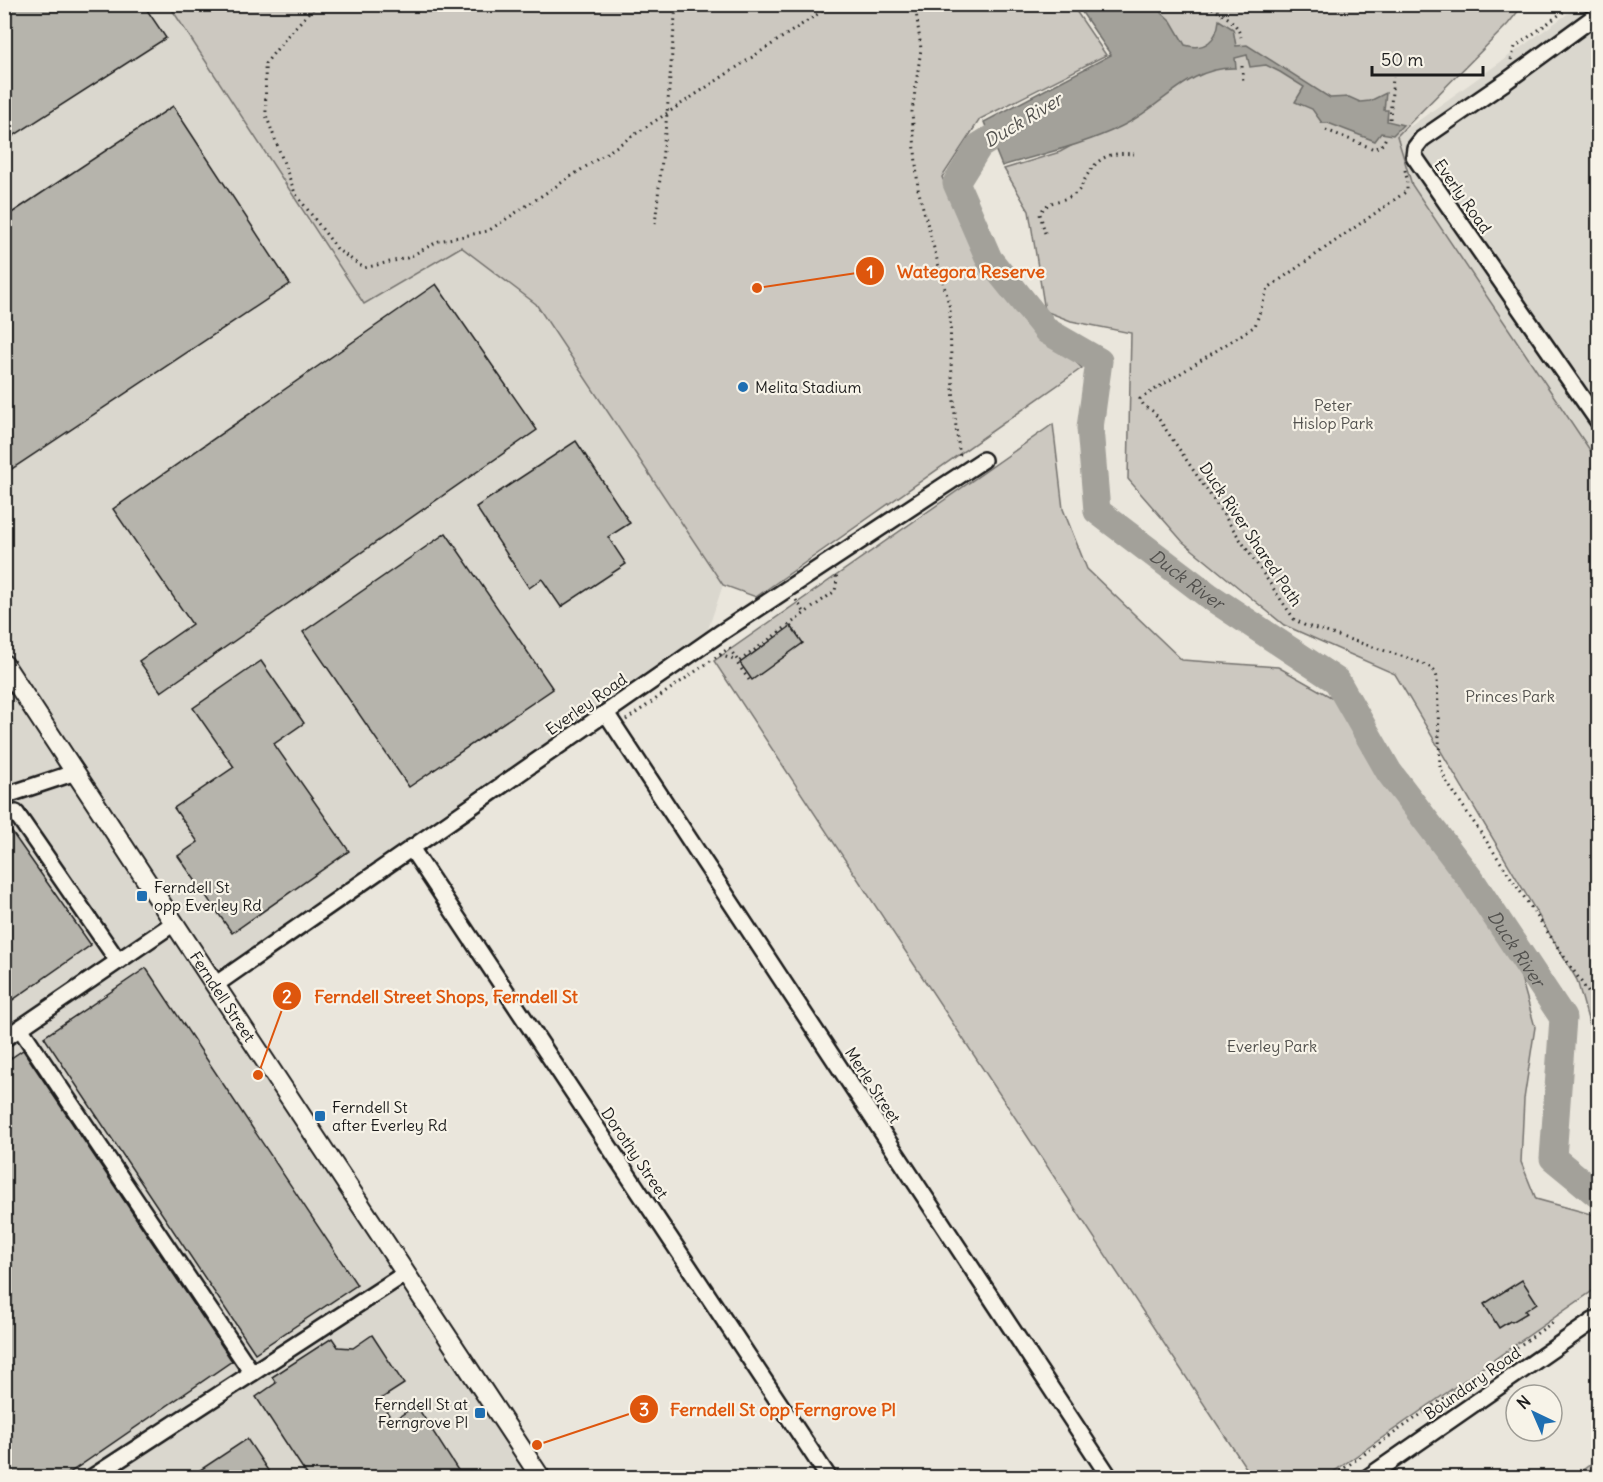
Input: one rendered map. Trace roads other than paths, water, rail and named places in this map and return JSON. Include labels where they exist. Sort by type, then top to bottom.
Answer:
[{"type":"main road","name":"Ferndell Street","points":[[4,664],[214,985],[542,1478]]},
{"type":"street","name":"Everly Road","points":[[1599,14],[1422,139],[1414,148],[1414,156],[1599,421]]},
{"type":"street","name":"Everley Road","points":[[214,985],[722,632],[983,460]]},
{"type":"street","name":"Merle Street","points":[[606,713],[1110,1478]]},
{"type":"street","points":[[4,796],[76,772]]},
{"type":"street","points":[[16,813],[118,961]]},
{"type":"street","name":"Dorothy Street","points":[[411,848],[829,1478]]},
{"type":"street","points":[[4,1039],[174,923]]},
{"type":"street","points":[[20,1028],[252,1373]]},
{"type":"street","points":[[91,1478],[406,1273]]},
{"type":"street","name":"Boundary Road","points":[[1367,1478],[1599,1318]]},
{"type":"water","points":[[1077,5],[1153,5],[1171,21],[1185,45],[1198,46],[1209,42],[1216,33],[1219,20],[1233,29],[1236,46],[1247,45],[1330,98],[1349,97],[1360,102],[1370,101],[1386,93],[1384,110],[1388,110],[1387,121],[1403,125],[1393,135],[1381,133],[1375,141],[1328,123],[1322,123],[1312,109],[1295,102],[1304,87],[1266,65],[1250,67],[1247,55],[1235,58],[1236,68],[1219,69],[1189,81],[1120,127],[1077,144],[1002,166],[984,122],[1111,55]]},
{"type":"waterway","name":"Duck River","points":[[1021,120],[979,146],[956,183],[989,259],[1047,331],[1099,361],[1090,428],[1097,511],[1209,596],[1337,681],[1389,772],[1472,881],[1563,1018],[1553,1158],[1598,1195]]},
{"type":"place","name":"Wategora Reserve","points":[[757,288]]},
{"type":"place","name":"Melita Stadium","points":[[743,387]]},
{"type":"place","name":"Ferndell St opp Everley Rd","points":[[142,896]]},
{"type":"place","name":"Ferndell Street Shops, Ferndell St","points":[[258,1075]]},
{"type":"place","name":"Ferndell St after Everley Rd","points":[[320,1116]]},
{"type":"place","name":"Ferndell St at Ferngrove Pl","points":[[480,1413]]},
{"type":"place","name":"Ferndell St opp Ferngrove Pl","points":[[537,1445]]},
{"type":"park label","name":"Peter Hislop Park","points":[[1333,414]]},
{"type":"park label","name":"Princes Park","points":[[1510,696]]},
{"type":"park label","name":"Everley Park","points":[[1272,1046]]}]
